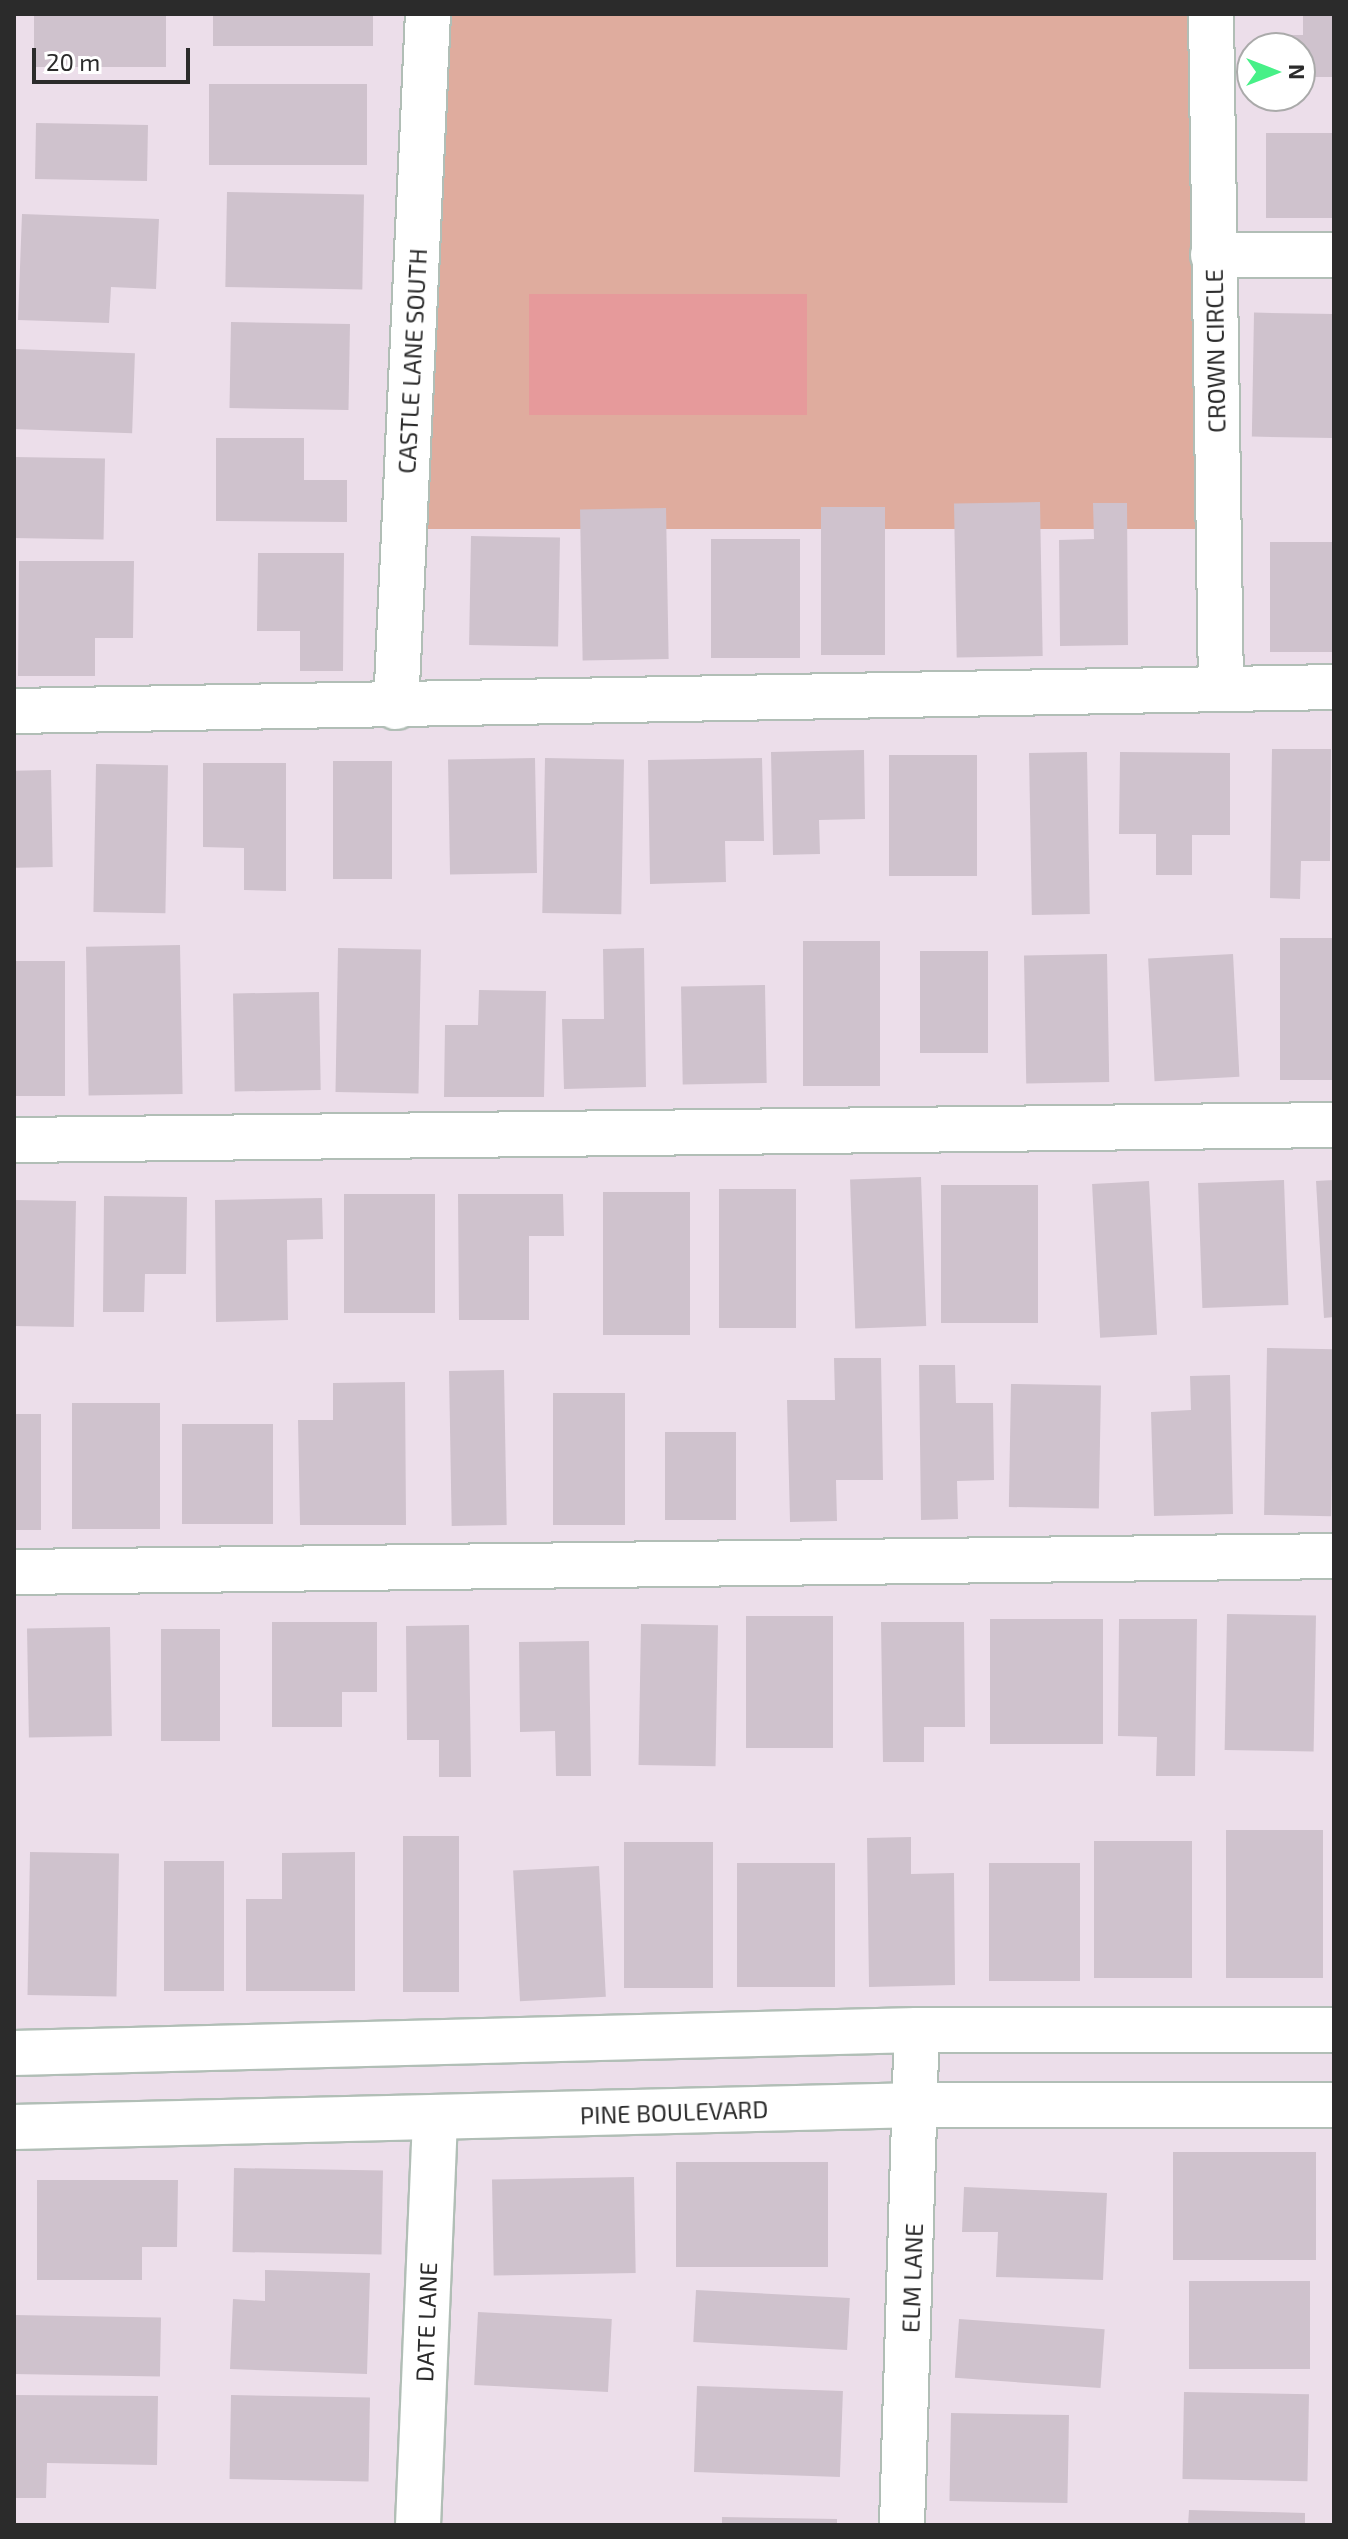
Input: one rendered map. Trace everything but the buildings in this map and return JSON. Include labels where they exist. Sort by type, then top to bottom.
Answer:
[{"type":"street","name":"CASTLE LANE SOUTH","points":[[396,707],[428,14]]},
{"type":"street","name":"CROWN CIRCLE","points":[[1211,14],[1221,688]]},
{"type":"street","points":[[1213,255],[1334,255]]},
{"type":"street","points":[[14,711],[396,707],[1334,687]]},
{"type":"street","points":[[14,1140],[1334,1125]]},
{"type":"street","points":[[14,1572],[1334,1556]]},
{"type":"street","points":[[14,2053],[917,2030],[1334,2030]]},
{"type":"street","name":"ELM LANE","points":[[902,2525],[919,2105],[917,2030]]},
{"type":"street","name":"PINE BOULEVARD","points":[[14,2127],[435,2120],[919,2105],[1334,2105]]},
{"type":"street","name":"DATE LANE","points":[[418,2525],[435,2120]]},
{"type":"shaded area","points":[[422,14],[1209,14],[1209,529],[422,529]]},
{"type":"shaded area","points":[[529,294],[807,294],[807,415],[529,415]]}]
